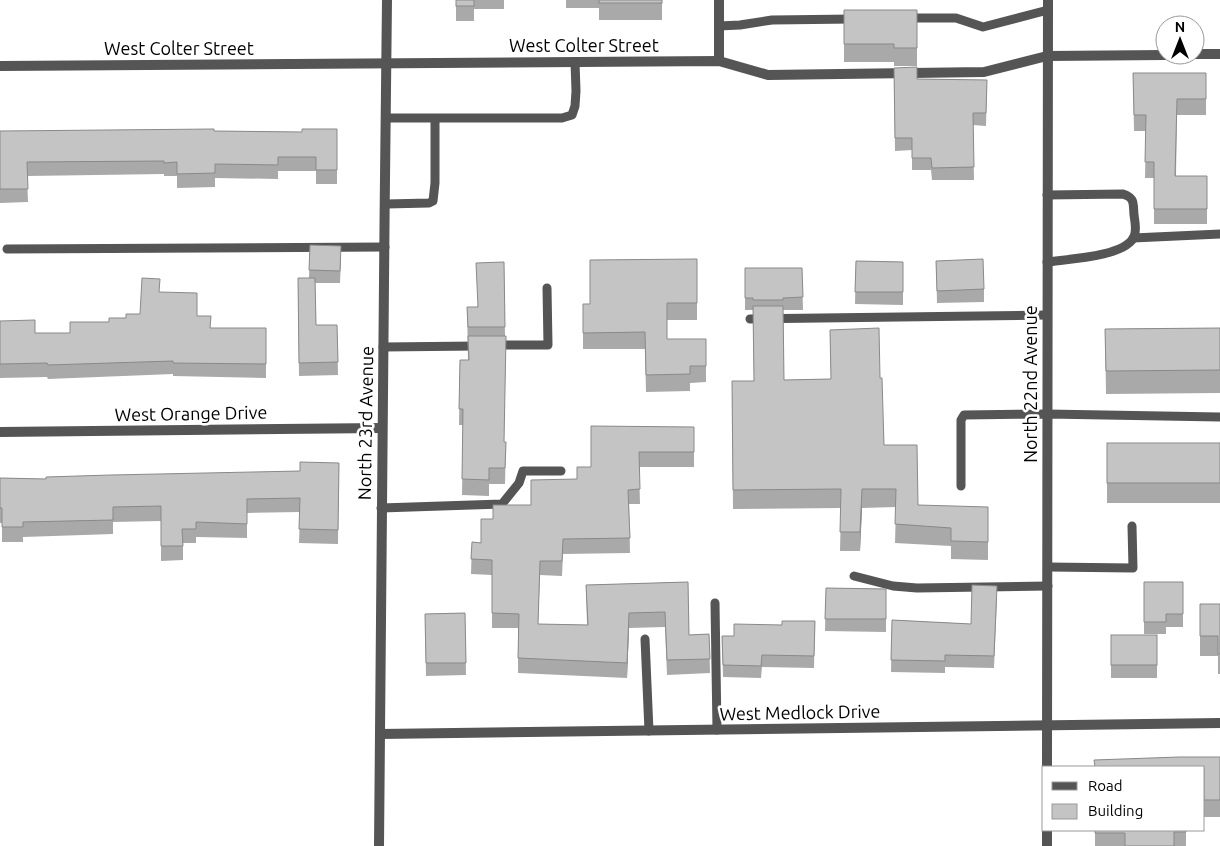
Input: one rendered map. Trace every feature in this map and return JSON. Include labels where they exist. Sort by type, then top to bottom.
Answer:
[{"type":"street","name":"North 23rd Avenue","points":[[379,846],[387,0]]},
{"type":"street","points":[[719,0],[719,61]]},
{"type":"street","name":"North 22nd Avenue","points":[[1047,766],[1048,5]]},
{"type":"street","name":"West Colter Street","points":[[0,66],[719,61],[768,75],[984,72],[1047,56],[1155,54]]},
{"type":"street","points":[[1205,54],[1220,54]]},
{"type":"street","name":"West Orange Drive","points":[[0,432],[382,428]]},
{"type":"street","name":"West Medlock Drive","points":[[380,734],[1220,723]]},
{"type":"street","points":[[1046,846],[1047,831]]},
{"type":"lane","points":[[898,18],[956,18],[983,27],[1048,5]]},
{"type":"lane","points":[[719,26],[772,20],[859,19]]},
{"type":"lane","points":[[386,118],[562,118],[572,115],[575,106],[575,62]]},
{"type":"lane","points":[[386,204],[429,204],[433,201],[435,184],[435,119]]},
{"type":"lane","points":[[1047,195],[1122,194],[1130,197],[1133,202],[1136,230],[1126,247],[1114,252],[1047,262]]},
{"type":"lane","points":[[1133,238],[1220,234]]},
{"type":"lane","points":[[6,249],[385,247]]},
{"type":"lane","points":[[383,347],[548,345],[547,288]]},
{"type":"lane","points":[[750,319],[1047,315]]},
{"type":"lane","points":[[960,486],[961,420],[964,415],[1047,414],[1220,417]]},
{"type":"lane","points":[[381,508],[502,504],[519,483],[523,471],[561,470]]},
{"type":"lane","points":[[1048,567],[1133,568],[1132,526]]},
{"type":"lane","points":[[854,576],[893,586],[917,588],[1048,586]]},
{"type":"lane","points":[[715,603],[717,730]]},
{"type":"lane","points":[[645,639],[649,731]]},
{"type":"building","points":[[456,0],[474,0],[474,6],[456,6]]},
{"type":"building","points":[[599,0],[662,0],[662,3],[599,3]]},
{"type":"building","points":[[844,10],[917,10],[917,48],[894,48],[894,44],[844,44]]},
{"type":"building","points":[[917,67],[917,79],[987,80],[986,113],[973,113],[974,167],[932,168],[931,158],[912,158],[912,138],[895,138],[894,68]]},
{"type":"building","points":[[1133,73],[1206,73],[1206,99],[1177,99],[1175,176],[1207,176],[1207,209],[1154,209],[1154,162],[1145,162],[1146,115],[1134,115]]},
{"type":"building","points":[[214,129],[214,131],[302,132],[302,129],[337,129],[337,170],[316,170],[316,157],[278,157],[278,165],[215,164],[215,173],[177,174],[177,162],[27,162],[28,189],[0,189],[0,131]]},
{"type":"building","points":[[310,245],[341,246],[340,271],[309,270]]},
{"type":"building","points":[[697,259],[697,303],[667,303],[667,339],[706,339],[706,366],[690,366],[690,374],[646,375],[645,332],[583,333],[583,304],[590,304],[590,260]]},
{"type":"building","points":[[983,259],[984,289],[937,291],[936,261]]},
{"type":"building","points":[[856,261],[903,262],[903,292],[855,292]]},
{"type":"building","points":[[504,262],[505,327],[468,327],[467,307],[478,307],[476,263]]},
{"type":"building","points":[[745,268],[802,268],[803,297],[783,298],[783,300],[753,300],[753,298],[745,298]]},
{"type":"building","points":[[142,278],[160,279],[159,292],[197,293],[197,316],[211,316],[210,328],[266,328],[266,364],[173,363],[173,361],[48,365],[47,363],[0,364],[0,321],[35,320],[35,333],[70,333],[70,322],[109,322],[109,318],[126,318],[126,314],[140,314]]},
{"type":"building","points":[[298,278],[315,278],[316,325],[337,325],[338,362],[299,363]]},
{"type":"building","points":[[753,306],[783,306],[784,380],[831,379],[830,330],[879,328],[884,445],[917,445],[918,505],[988,507],[988,542],[951,541],[951,528],[895,524],[896,489],[862,489],[860,532],[840,532],[841,489],[733,490],[732,381],[754,381]]},
{"type":"building","points":[[1220,328],[1220,370],[1106,371],[1105,329]]},
{"type":"building","points":[[468,336],[506,336],[505,468],[489,468],[489,480],[462,479],[463,409],[459,409],[460,360],[469,360]]},
{"type":"building","points":[[591,426],[694,427],[694,452],[639,452],[640,489],[628,490],[630,538],[563,539],[562,561],[540,561],[538,624],[588,625],[586,585],[688,582],[689,635],[709,634],[710,659],[667,660],[665,612],[629,613],[627,663],[518,658],[519,614],[492,613],[492,560],[471,559],[472,542],[481,543],[481,519],[493,519],[493,505],[531,505],[531,480],[577,479],[577,467],[591,467]]},
{"type":"building","points":[[1107,443],[1220,443],[1220,483],[1107,483]]},
{"type":"building","points":[[300,462],[339,463],[338,530],[299,529],[300,498],[247,499],[247,524],[196,522],[196,529],[182,529],[183,546],[161,546],[161,506],[113,507],[113,520],[23,522],[23,527],[2,527],[0,478],[46,479],[46,477],[300,471]]},
{"type":"building","points":[[1144,582],[1183,582],[1183,614],[1166,614],[1166,622],[1144,622]]},
{"type":"building","points":[[972,585],[997,586],[994,656],[945,655],[945,661],[891,660],[892,620],[971,624]]},
{"type":"building","points":[[826,588],[886,589],[886,619],[825,619]]},
{"type":"building","points":[[1200,604],[1220,604],[1220,654],[1218,654],[1218,636],[1200,636]]},
{"type":"building","points":[[465,613],[466,663],[426,663],[425,614]]},
{"type":"building","points":[[782,621],[815,621],[814,656],[762,655],[761,666],[723,665],[722,636],[734,636],[734,624],[782,625]]},
{"type":"building","points":[[1111,635],[1157,635],[1157,665],[1111,665]]},
{"type":"building","points":[[1220,757],[1220,800],[1205,800],[1205,766],[1095,766],[1094,760]]},
{"type":"building","points":[[1095,831],[1186,831],[1174,832],[1174,846],[1125,846],[1125,833],[1095,833]]}]
